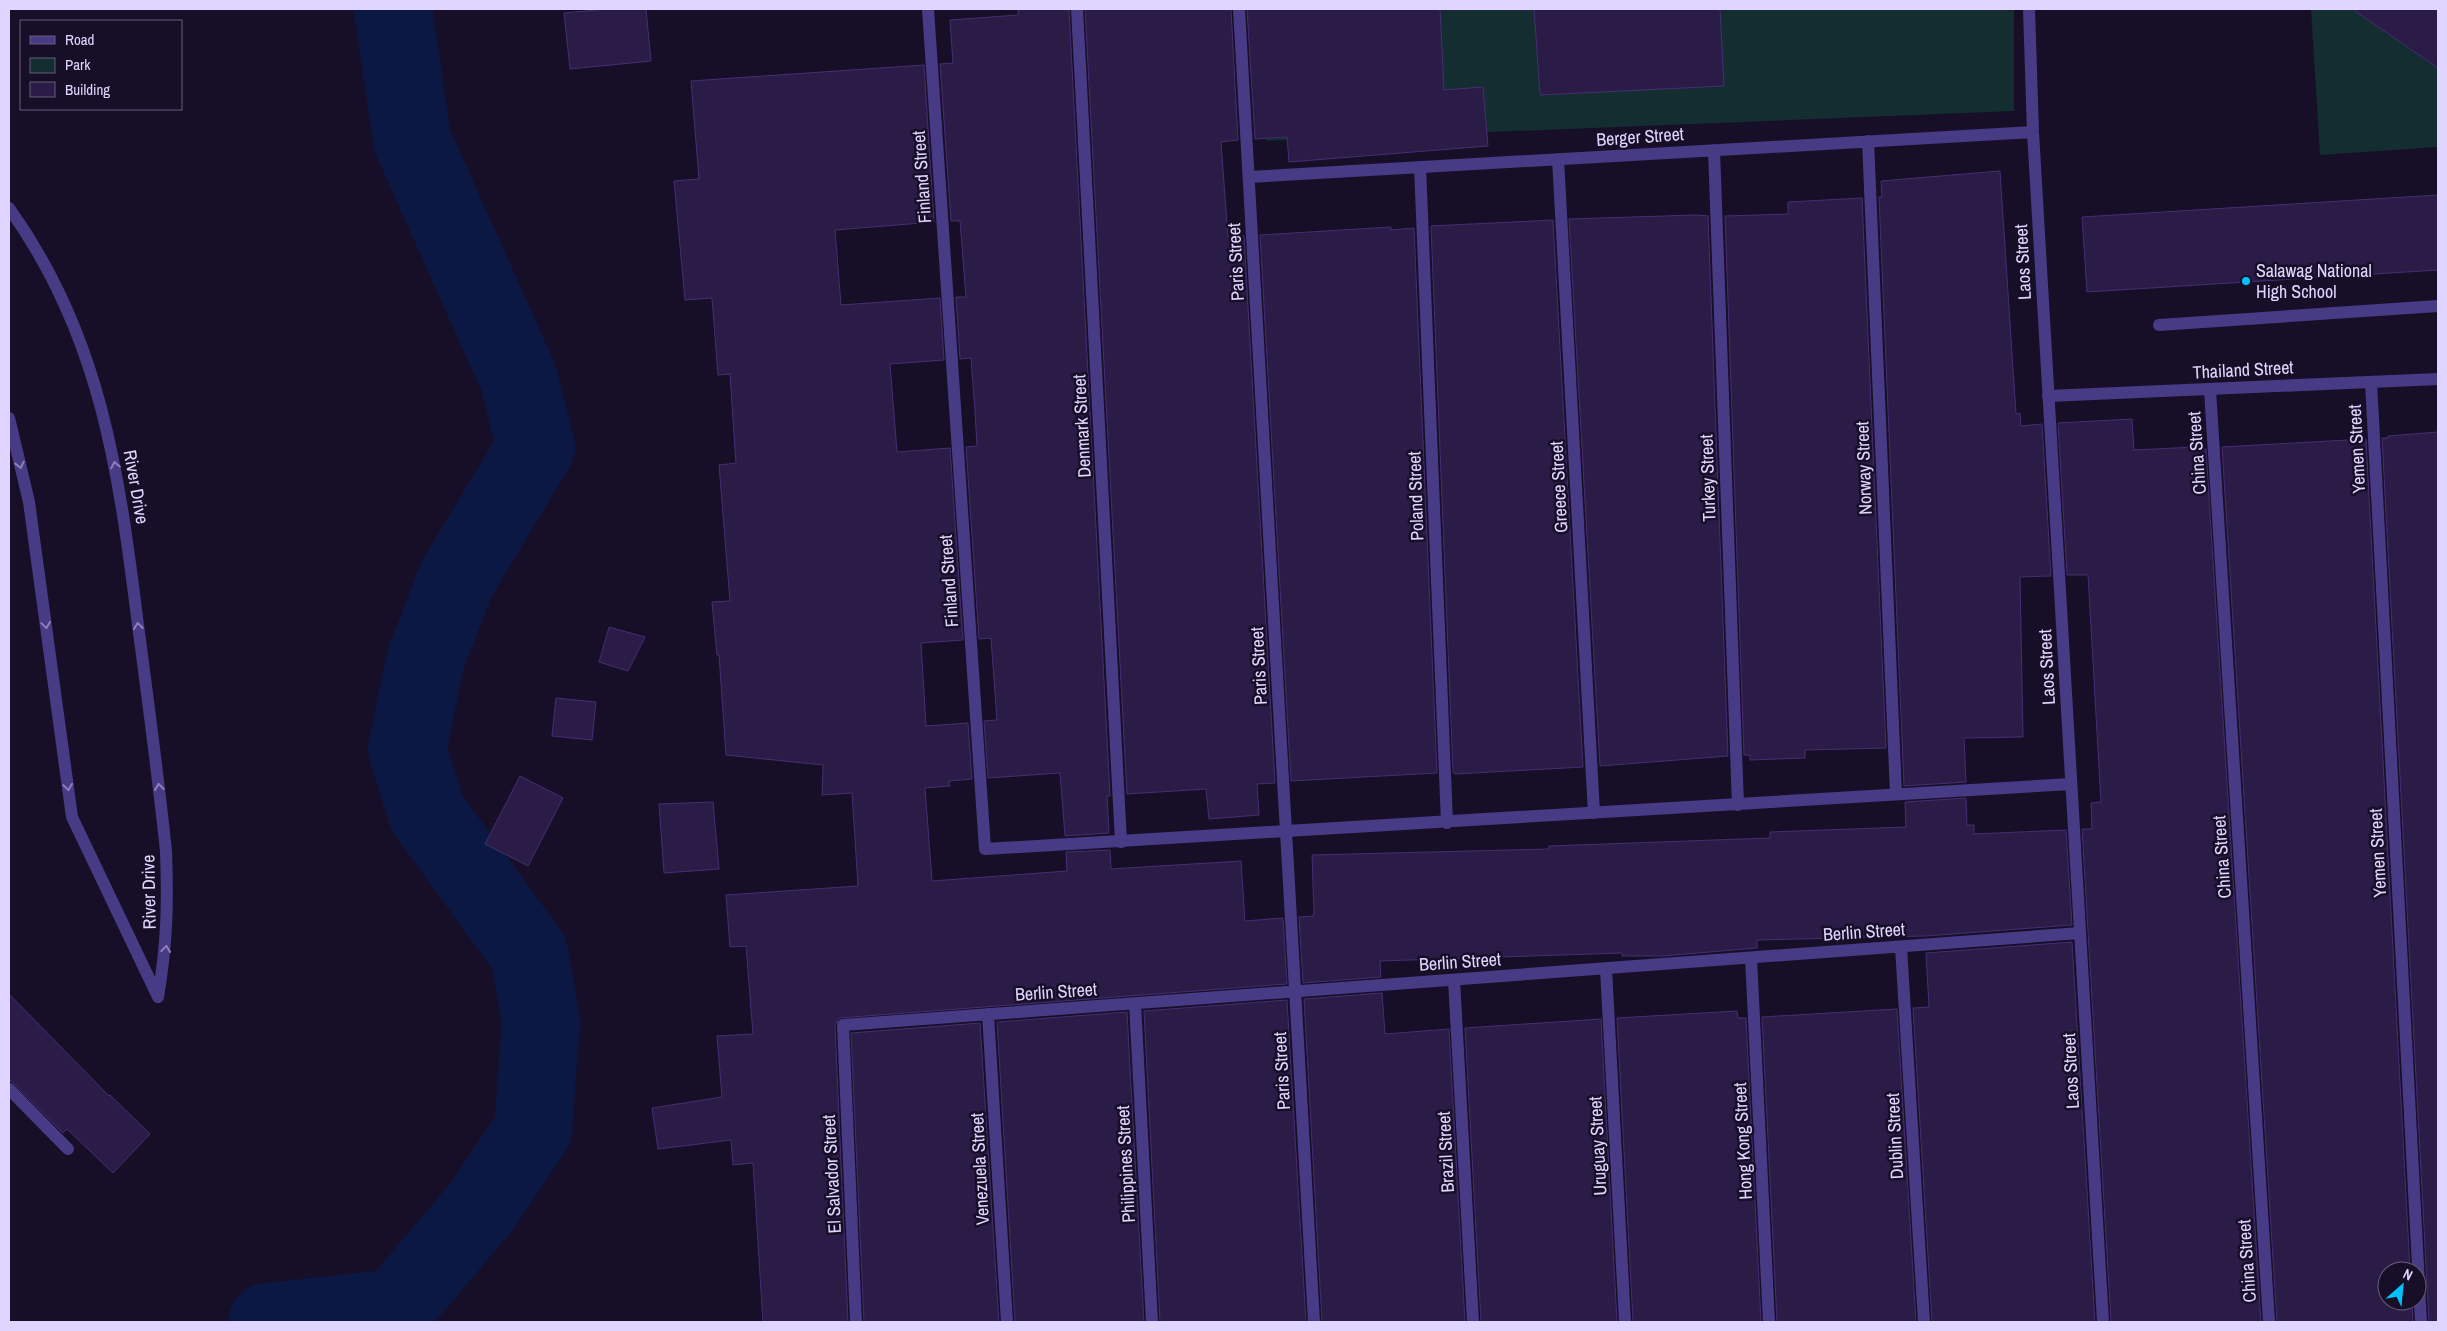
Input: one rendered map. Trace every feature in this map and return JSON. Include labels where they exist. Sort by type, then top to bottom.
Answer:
[{"type":"street","name":"Finland Street","points":[[928,9],[985,849],[1448,823],[2072,784]]},
{"type":"street","name":"Denmark Street","points":[[1077,9],[1121,842]]},
{"type":"street","name":"Paris Street","points":[[1239,9],[1314,1322]]},
{"type":"street","name":"Laos Street","points":[[2029,9],[2033,132],[2103,1322]]},
{"type":"street","name":"Berger Street","points":[[1249,177],[2033,132]]},
{"type":"street","name":"Norway Street","points":[[1868,141],[1896,794]]},
{"type":"street","name":"Turkey Street","points":[[1714,150],[1738,805]]},
{"type":"street","name":"Greece Street","points":[[1558,159],[1594,813]]},
{"type":"street","name":"Poland Street","points":[[1420,167],[1448,823]]},
{"type":"street","name":"River Drive","points":[[9,208],[56,284],[86,355],[108,432],[123,506],[166,851],[168,901],[166,949],[158,997],[72,817],[28,502],[9,418]]},
{"type":"street","points":[[2159,325],[2438,306]]},
{"type":"street","name":"Thailand Street","points":[[2048,396],[2438,379]]},
{"type":"street","name":"Yemen Street","points":[[2371,382],[2421,1322]]},
{"type":"street","name":"China Street","points":[[2210,390],[2269,1322]]},
{"type":"street","name":"Berlin Street","points":[[843,1025],[2080,933]]},
{"type":"street","name":"Dublin Street","points":[[1901,947],[1924,1322]]},
{"type":"street","name":"Hong Kong Street","points":[[1751,958],[1769,1322]]},
{"type":"street","name":"Uruguay Street","points":[[1606,969],[1625,1322]]},
{"type":"street","name":"Brazil Street","points":[[1454,980],[1473,1322]]},
{"type":"street","name":"Philippines Street","points":[[1135,1004],[1152,1322]]},
{"type":"street","name":"Venezuela Street","points":[[988,1014],[1007,1322]]},
{"type":"street","name":"El Salvador Street","points":[[843,1025],[856,1322]]},
{"type":"street","points":[[9,1089],[68,1149]]},
{"type":"green space","points":[[1252,9],[2014,9],[2014,111],[1266,141]]},
{"type":"green space","points":[[2311,9],[2438,9],[2438,147],[2320,155]]},
{"type":"building","points":[[607,9],[646,9],[651,61],[570,69],[564,13]]},
{"type":"building","points":[[1018,9],[1069,9],[1110,796],[1107,796],[1109,833],[1065,836],[1060,773],[988,778],[984,721],[997,720],[991,638],[979,639],[966,447],[977,446],[975,411],[971,358],[960,359],[956,297],[966,297],[960,221],[951,221],[940,64],[953,63],[950,20],[1018,15]]},
{"type":"building","points":[[1085,9],[1231,9],[1238,140],[1221,142],[1228,237],[1244,236],[1275,783],[1257,784],[1259,815],[1209,819],[1206,789],[1127,794]]},
{"type":"building","points":[[1247,9],[1440,9],[1444,90],[1483,87],[1488,146],[1289,162],[1287,137],[1255,139]]},
{"type":"building","points":[[1534,9],[1720,9],[1724,86],[1540,95]]},
{"type":"building","points":[[2352,9],[2438,9],[2438,68]]},
{"type":"building","points":[[924,65],[934,222],[835,230],[841,305],[940,298],[944,360],[890,364],[897,452],[950,448],[963,640],[921,643],[926,726],[968,723],[972,779],[949,781],[950,786],[925,788],[932,881],[1067,871],[1066,852],[1110,850],[1111,869],[1241,861],[1245,921],[1283,918],[1287,984],[839,1018],[835,1025],[848,1322],[763,1322],[753,1163],[733,1165],[731,1140],[658,1149],[652,1108],[722,1097],[717,1036],[753,1034],[746,946],[730,947],[726,895],[858,886],[852,793],[822,795],[823,765],[726,755],[719,655],[717,655],[712,602],[730,601],[719,465],[736,463],[730,374],[718,375],[712,298],[685,300],[674,181],[699,179],[691,81]]},
{"type":"building","points":[[2000,171],[2016,414],[2020,413],[2021,426],[2042,424],[2051,576],[2020,577],[2023,737],[1964,738],[1966,782],[1904,786],[1879,197],[1882,197],[1881,181]]},
{"type":"building","points":[[2438,195],[2438,270],[2087,292],[2082,217]]},
{"type":"building","points":[[1862,198],[1886,748],[1805,750],[1805,758],[1750,760],[1750,755],[1744,755],[1725,216],[1788,214],[1788,202]]},
{"type":"building","points":[[1708,216],[1728,756],[1600,766],[1569,219]]},
{"type":"building","points":[[1553,220],[1583,767],[1455,774],[1453,772],[1431,226]]},
{"type":"building","points":[[1391,227],[1391,230],[1414,228],[1437,773],[1291,781],[1260,235]]},
{"type":"building","points":[[2132,419],[2134,450],[2196,447],[2196,449],[2206,449],[2261,1322],[2111,1322],[2082,829],[2092,829],[2091,803],[2101,802],[2088,575],[2067,575],[2058,423]]},
{"type":"building","points":[[2438,432],[2438,1322],[2429,1322],[2382,438],[2388,438],[2388,436]]},
{"type":"building","points":[[2366,439],[2409,1261],[2377,1261],[2377,1311],[2412,1311],[2413,1322],[2277,1322],[2222,447]]},
{"type":"building","points":[[609,627],[645,637],[628,671],[599,662]]},
{"type":"building","points":[[556,698],[596,702],[592,740],[552,736]]},
{"type":"building","points":[[520,776],[563,798],[528,866],[485,844]]},
{"type":"building","points":[[1966,798],[1967,825],[1974,825],[1974,834],[2066,830],[2072,925],[1926,936],[1757,940],[1757,948],[1663,956],[1622,956],[1622,953],[1380,961],[1381,977],[1303,983],[1299,917],[1313,916],[1314,913],[1312,855],[1549,849],[1549,846],[1770,838],[1770,832],[1906,827],[1905,802]]},
{"type":"building","points":[[713,802],[719,869],[664,873],[659,804]]},
{"type":"building","points":[[2072,942],[2095,1322],[1932,1322],[1913,1008],[1929,1007],[1926,953]]},
{"type":"building","points":[[1382,993],[1385,1034],[1449,1029],[1465,1322],[1322,1322],[1304,999]]},
{"type":"building","points":[[9,994],[109,1096],[150,1134],[113,1173],[67,1129],[63,1133],[9,1079]]},
{"type":"building","points":[[1287,1000],[1306,1322],[1160,1322],[1144,1011]]},
{"type":"building","points":[[1897,1009],[1916,1322],[1777,1322],[1762,1017]]},
{"type":"building","points":[[1737,1011],[1738,1018],[1746,1018],[1761,1322],[1633,1322],[1617,1018]]},
{"type":"building","points":[[1127,1012],[1144,1322],[1015,1322],[997,1022]]},
{"type":"building","points":[[1601,1019],[1617,1322],[1481,1322],[1465,1028]]},
{"type":"building","points":[[980,1023],[999,1322],[864,1322],[851,1033]]},
{"type":"waterway","points":[[267,1322],[396,1308],[482,1206],[533,1130],[541,1022],[529,953],[427,813],[407,750],[426,658],[457,578],[536,447],[519,379],[412,140],[393,9]]},
{"type":"place","name":"Salawag National High School","points":[[2246,281]]}]
